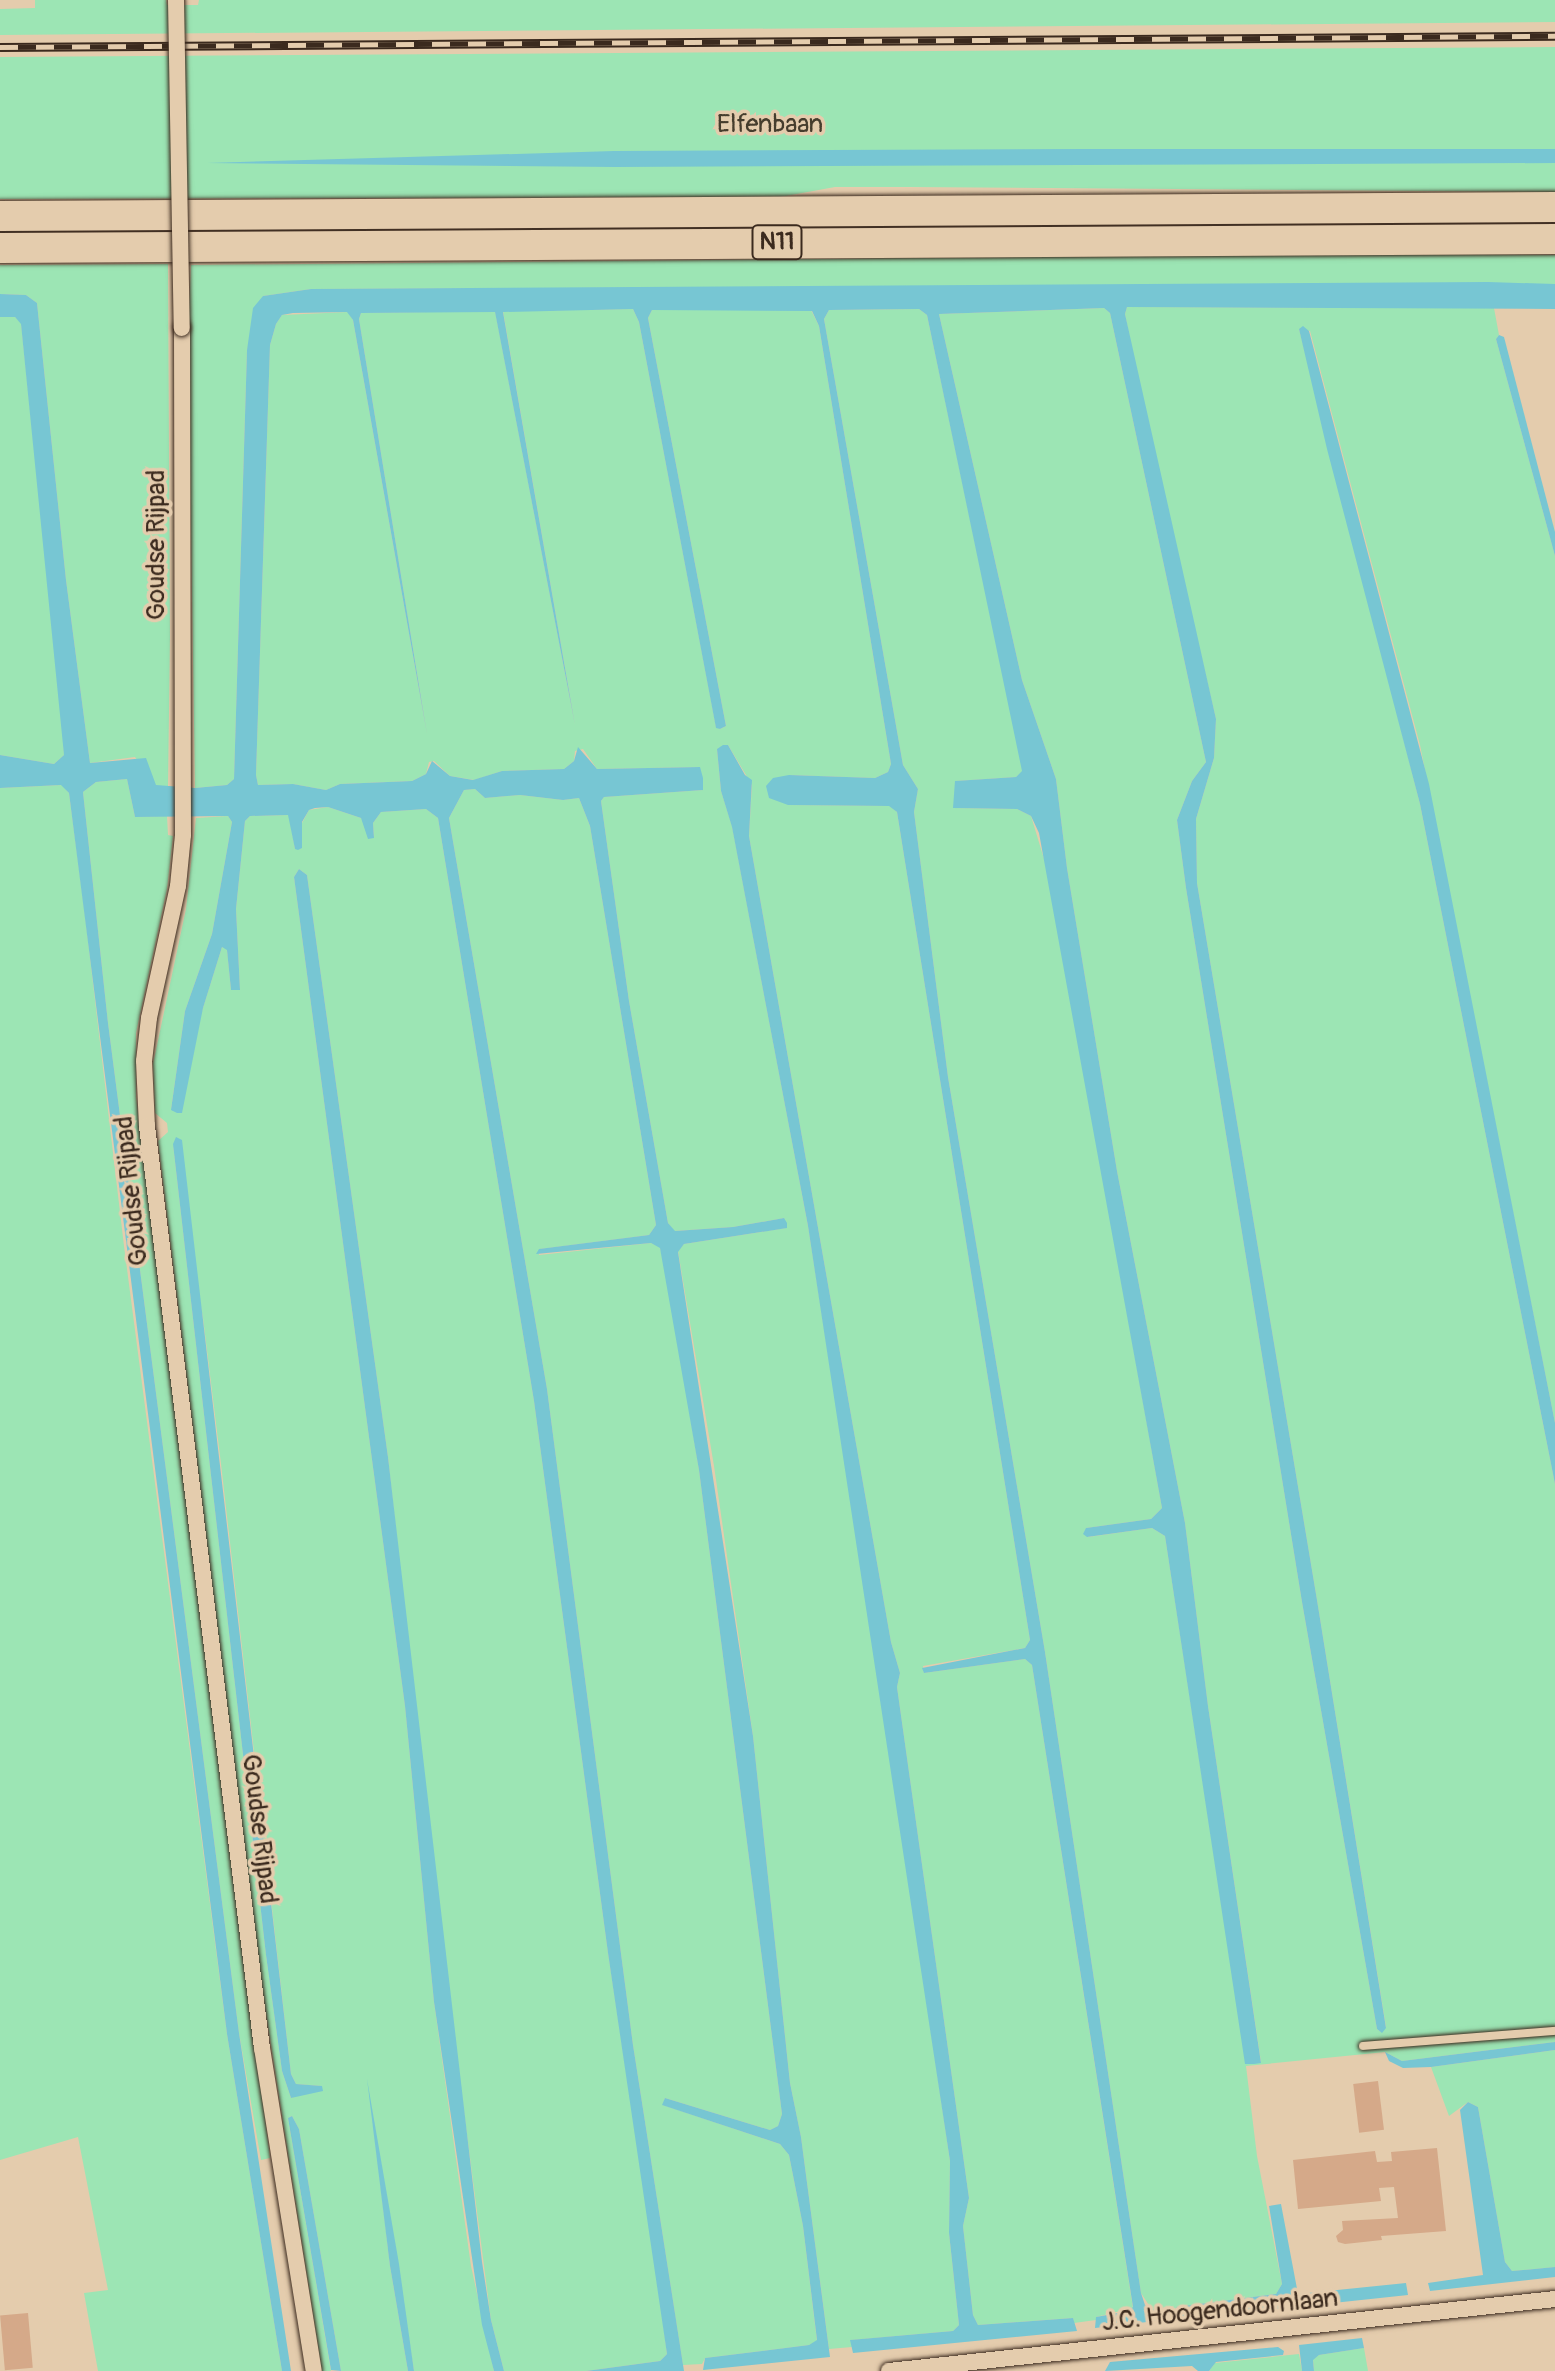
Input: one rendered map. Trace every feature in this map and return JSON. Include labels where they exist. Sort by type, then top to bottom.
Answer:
[{"type":"highway","name":"N11","points":[[0,216],[1555,207]]},
{"type":"highway","name":"N11","points":[[0,248],[1555,239]]},
{"type":"street","name":"Goudse Rijpad","points":[[176,0],[182,328],[183,835],[178,886],[147,1032],[144,1061],[147,1126],[262,2048],[314,2371]]},
{"type":"street","name":"J.C. Hoogendoornlaan","points":[[889,2371],[1555,2299]]},
{"type":"lane","points":[[1363,2046],[1555,2031]]},
{"type":"green space","points":[[35,0],[166,0],[167,5],[198,5],[199,0],[1555,0],[1555,22],[0,35],[0,9],[35,8]]},
{"type":"green space","name":"Elfenbaan","points":[[1555,47],[1555,192],[835,187],[780,197],[0,199],[0,57]]},
{"type":"green space","points":[[1331,254],[1555,255],[1555,284],[311,289],[263,296],[247,350],[234,779],[227,785],[195,788],[188,335],[191,265]]},
{"type":"green space","points":[[168,264],[168,788],[155,785],[135,757],[90,763],[66,580],[37,303],[26,295],[0,294],[0,265]]},
{"type":"green space","points":[[1127,307],[1494,308],[1499,335],[1496,339],[1555,556],[1555,1423],[1420,745],[1310,331],[1299,329],[1420,804],[1555,1484],[1555,2042],[1402,2061],[1385,2052],[1246,2066],[1257,2156],[1282,2284],[1276,2294],[1177,2307],[1174,2314],[1156,2316],[1141,2293],[1045,1652],[948,1077],[914,812],[918,789],[903,765],[824,319],[829,310],[919,309],[927,315],[1023,771],[1016,777],[956,781],[954,808],[1017,809],[1031,816],[1048,872],[1162,1508],[1151,1519],[1086,1528],[1088,1537],[1152,1528],[1165,1536],[1246,2064],[1261,2062],[1208,1706],[1185,1523],[1117,1171],[1067,868],[1056,779],[1022,680],[939,314],[1104,308],[1110,313],[1206,762],[1192,781],[1177,820],[1186,888],[1302,1602],[1377,2029],[1381,2032],[1386,2027],[1197,883],[1196,819],[1214,758],[1216,719],[1146,419],[1125,314]]},
{"type":"green space","points":[[633,309],[639,322],[716,727],[720,729],[726,726],[648,318],[652,310],[811,310],[819,326],[891,764],[888,772],[875,778],[789,775],[788,805],[890,806],[897,812],[1030,1640],[1025,1648],[923,1666],[924,1673],[1025,1659],[1032,1665],[1133,2308],[1096,2317],[1096,2320],[1074,2323],[1073,2318],[978,2325],[973,2315],[963,2226],[969,2198],[897,1687],[900,1673],[891,1642],[749,836],[752,785],[728,745],[717,749],[721,791],[732,826],[808,1226],[880,1686],[950,2161],[949,2233],[959,2325],[953,2331],[851,2340],[852,2347],[829,2349],[801,2137],[790,2083],[753,1736],[714,1466],[678,1251],[684,1244],[786,1228],[784,1218],[733,1227],[674,1231],[668,1223],[629,1001],[601,801],[604,797],[703,790],[699,767],[597,769],[583,749],[575,751],[574,761],[564,769],[502,771],[474,780],[450,776],[434,761],[429,762],[426,774],[412,781],[340,784],[326,790],[293,784],[258,785],[270,345],[282,315],[348,312],[353,320],[427,734],[359,319],[361,313],[495,311],[575,725],[503,311]]},
{"type":"green space","points":[[0,317],[15,317],[21,323],[63,725],[64,755],[54,764],[0,755]]},
{"type":"green space","points":[[127,779],[135,817],[167,816],[168,835],[173,836],[167,889],[136,1033],[136,1097],[270,2158],[261,2160],[239,2033],[108,1023],[83,792],[96,782]]},
{"type":"green space","points":[[62,785],[69,793],[124,1246],[227,2034],[282,2371],[98,2371],[84,2293],[108,2290],[78,2137],[0,2160],[0,788]]},
{"type":"green space","points":[[475,789],[485,798],[520,795],[563,800],[579,798],[590,826],[656,1225],[649,1235],[540,1249],[539,1255],[651,1243],[660,1247],[699,1470],[782,2114],[778,2126],[770,2130],[665,2098],[663,2105],[780,2144],[789,2155],[803,2226],[817,2341],[809,2345],[705,2358],[702,2364],[683,2365],[633,2045],[547,1389],[449,818],[464,790]]},
{"type":"green space","points":[[328,807],[361,818],[374,838],[373,823],[381,812],[426,809],[438,818],[534,1401],[608,1953],[655,2260],[667,2354],[660,2361],[586,2371],[504,2371],[491,2320],[435,1887],[388,1457],[307,875],[299,869],[294,877],[405,1706],[434,2002],[471,2266],[494,2371],[414,2371],[371,2104],[390,2266],[408,2371],[341,2371],[299,2129],[292,2116],[288,2118],[331,2371],[322,2371],[257,1955],[158,1141],[168,1132],[167,1123],[155,1113],[153,1064],[186,909],[196,818],[228,816],[232,822],[212,934],[185,1011],[171,1110],[222,947],[227,949],[231,990],[240,990],[236,909],[245,821],[250,816],[289,815],[295,849],[302,848],[302,823],[309,810]],"holes":[[[173,1144],[203,1318],[291,2074],[296,2084],[321,2086],[291,2098],[282,2071],[266,1955]]]},
{"type":"green space","points":[[1555,2050],[1555,2267],[1512,2271],[1505,2262],[1478,2107],[1468,2102],[1449,2116],[1431,2067]]},
{"type":"green space","points":[[1364,2348],[1368,2371],[1314,2371],[1313,2359],[1319,2355]]},
{"type":"green space","points":[[1299,2354],[1302,2371],[1209,2371],[1215,2363]]},
{"type":"water","points":[[1555,149],[1555,163],[615,167],[207,163],[614,151]]},
{"type":"water","points":[[1555,284],[1555,309],[1127,307],[1125,314],[1216,719],[1214,758],[1196,819],[1197,883],[1386,2028],[1382,2033],[1377,2029],[1302,1602],[1186,888],[1177,820],[1192,781],[1206,762],[1110,313],[1104,308],[939,314],[1022,680],[1056,779],[1067,868],[1117,1171],[1185,1523],[1208,1706],[1261,2063],[1254,2064],[1245,2064],[1165,1536],[1152,1528],[1087,1537],[1083,1534],[1086,1528],[1151,1519],[1162,1508],[1039,833],[1031,816],[1017,809],[953,808],[955,781],[1016,777],[1022,771],[927,315],[919,309],[829,310],[824,319],[903,765],[918,789],[914,812],[948,1077],[1045,1652],[1141,2293],[1145,2305],[1156,2311],[1156,2321],[1095,2328],[1096,2317],[1129,2311],[1133,2307],[1032,1665],[1025,1659],[924,1673],[922,1668],[1025,1648],[1030,1640],[897,812],[889,806],[788,805],[769,798],[766,786],[773,778],[789,775],[875,778],[888,772],[891,764],[819,326],[812,311],[652,310],[648,318],[726,726],[720,729],[716,728],[639,322],[633,309],[503,312],[575,725],[495,312],[361,313],[359,319],[427,734],[353,320],[347,312],[293,313],[282,315],[276,324],[270,345],[258,785],[293,784],[326,790],[340,784],[412,781],[426,774],[432,761],[450,776],[473,780],[502,771],[564,769],[574,761],[578,747],[597,769],[700,767],[703,778],[703,790],[604,797],[601,801],[629,1001],[668,1223],[675,1231],[733,1227],[784,1218],[787,1223],[787,1228],[684,1244],[678,1252],[753,1736],[790,2083],[801,2137],[830,2357],[703,2370],[705,2358],[809,2345],[817,2340],[803,2226],[789,2155],[780,2144],[662,2105],[665,2098],[770,2130],[778,2126],[782,2114],[699,1470],[660,1248],[651,1243],[536,1254],[539,1249],[649,1235],[656,1225],[590,826],[579,798],[563,800],[520,795],[485,798],[475,789],[464,790],[449,818],[547,1389],[633,2045],[684,2371],[586,2371],[660,2361],[667,2354],[608,1953],[534,1401],[438,818],[426,809],[381,812],[373,823],[374,838],[368,839],[361,818],[328,807],[315,808],[309,810],[302,822],[302,848],[298,850],[295,849],[288,815],[250,816],[245,821],[236,909],[240,990],[231,990],[227,950],[222,947],[203,1008],[182,1113],[177,1113],[171,1110],[185,1011],[212,934],[232,822],[228,816],[135,817],[127,779],[96,782],[83,792],[108,1023],[239,2033],[291,2371],[282,2371],[227,2034],[69,793],[61,785],[0,788],[0,755],[54,764],[64,755],[21,324],[15,317],[0,317],[0,294],[26,295],[37,303],[66,580],[90,763],[146,758],[156,785],[195,788],[227,785],[234,779],[247,350],[253,308],[263,296],[311,289]]},
{"type":"water","points":[[1303,326],[1309,331],[1429,784],[1555,1423],[1555,1484],[1420,804],[1327,449],[1299,329]]},
{"type":"water","points":[[1499,335],[1504,337],[1555,532],[1555,556],[1496,339]]},
{"type":"water","points":[[728,745],[745,775],[752,780],[749,836],[891,1642],[900,1673],[897,1687],[969,2198],[963,2226],[973,2315],[978,2325],[1073,2318],[1077,2331],[853,2353],[850,2340],[953,2331],[959,2325],[949,2233],[950,2161],[808,1226],[732,827],[721,791],[717,749]]},
{"type":"water","points":[[299,869],[307,875],[388,1457],[482,2262],[491,2320],[504,2371],[494,2371],[482,2325],[434,2002],[405,1706],[294,877]]},
{"type":"water","points":[[176,1137],[182,1140],[291,2074],[296,2084],[322,2086],[323,2091],[291,2098],[282,2071],[266,1955],[173,1144]]},
{"type":"water","points":[[1555,2042],[1555,2050],[1431,2067],[1403,2068],[1389,2061],[1385,2052],[1402,2061]]},
{"type":"water","points":[[367,2079],[414,2371],[408,2371],[390,2266]]},
{"type":"water","points":[[1468,2102],[1478,2107],[1505,2262],[1512,2271],[1555,2267],[1555,2277],[1430,2291],[1428,2283],[1483,2275],[1460,2110]]},
{"type":"water","points":[[292,2116],[299,2129],[341,2371],[331,2370],[288,2118]]},
{"type":"water","points":[[1281,2204],[1298,2294],[1406,2283],[1408,2295],[1174,2320],[1176,2307],[1276,2294],[1282,2284],[1269,2206]]},
{"type":"water","points":[[1362,2338],[1364,2348],[1319,2355],[1313,2360],[1314,2371],[1302,2371],[1299,2345]]},
{"type":"water","points":[[1278,2347],[1284,2351],[1283,2355],[1216,2362],[1209,2371],[1198,2371],[1192,2366],[1105,2371],[1110,2362]]},
{"type":"building","points":[[1378,2081],[1384,2130],[1359,2133],[1353,2084]]},
{"type":"building","points":[[1437,2148],[1446,2231],[1381,2236],[1382,2240],[1345,2244],[1338,2242],[1336,2236],[1343,2230],[1342,2221],[1398,2218],[1394,2187],[1379,2188],[1381,2201],[1298,2209],[1293,2160],[1375,2151],[1377,2162],[1392,2161],[1391,2152]]},
{"type":"building","points":[[28,2313],[33,2368],[5,2370],[0,2315]]},
{"type":"railway","points":[[0,47],[1555,36]]}]
